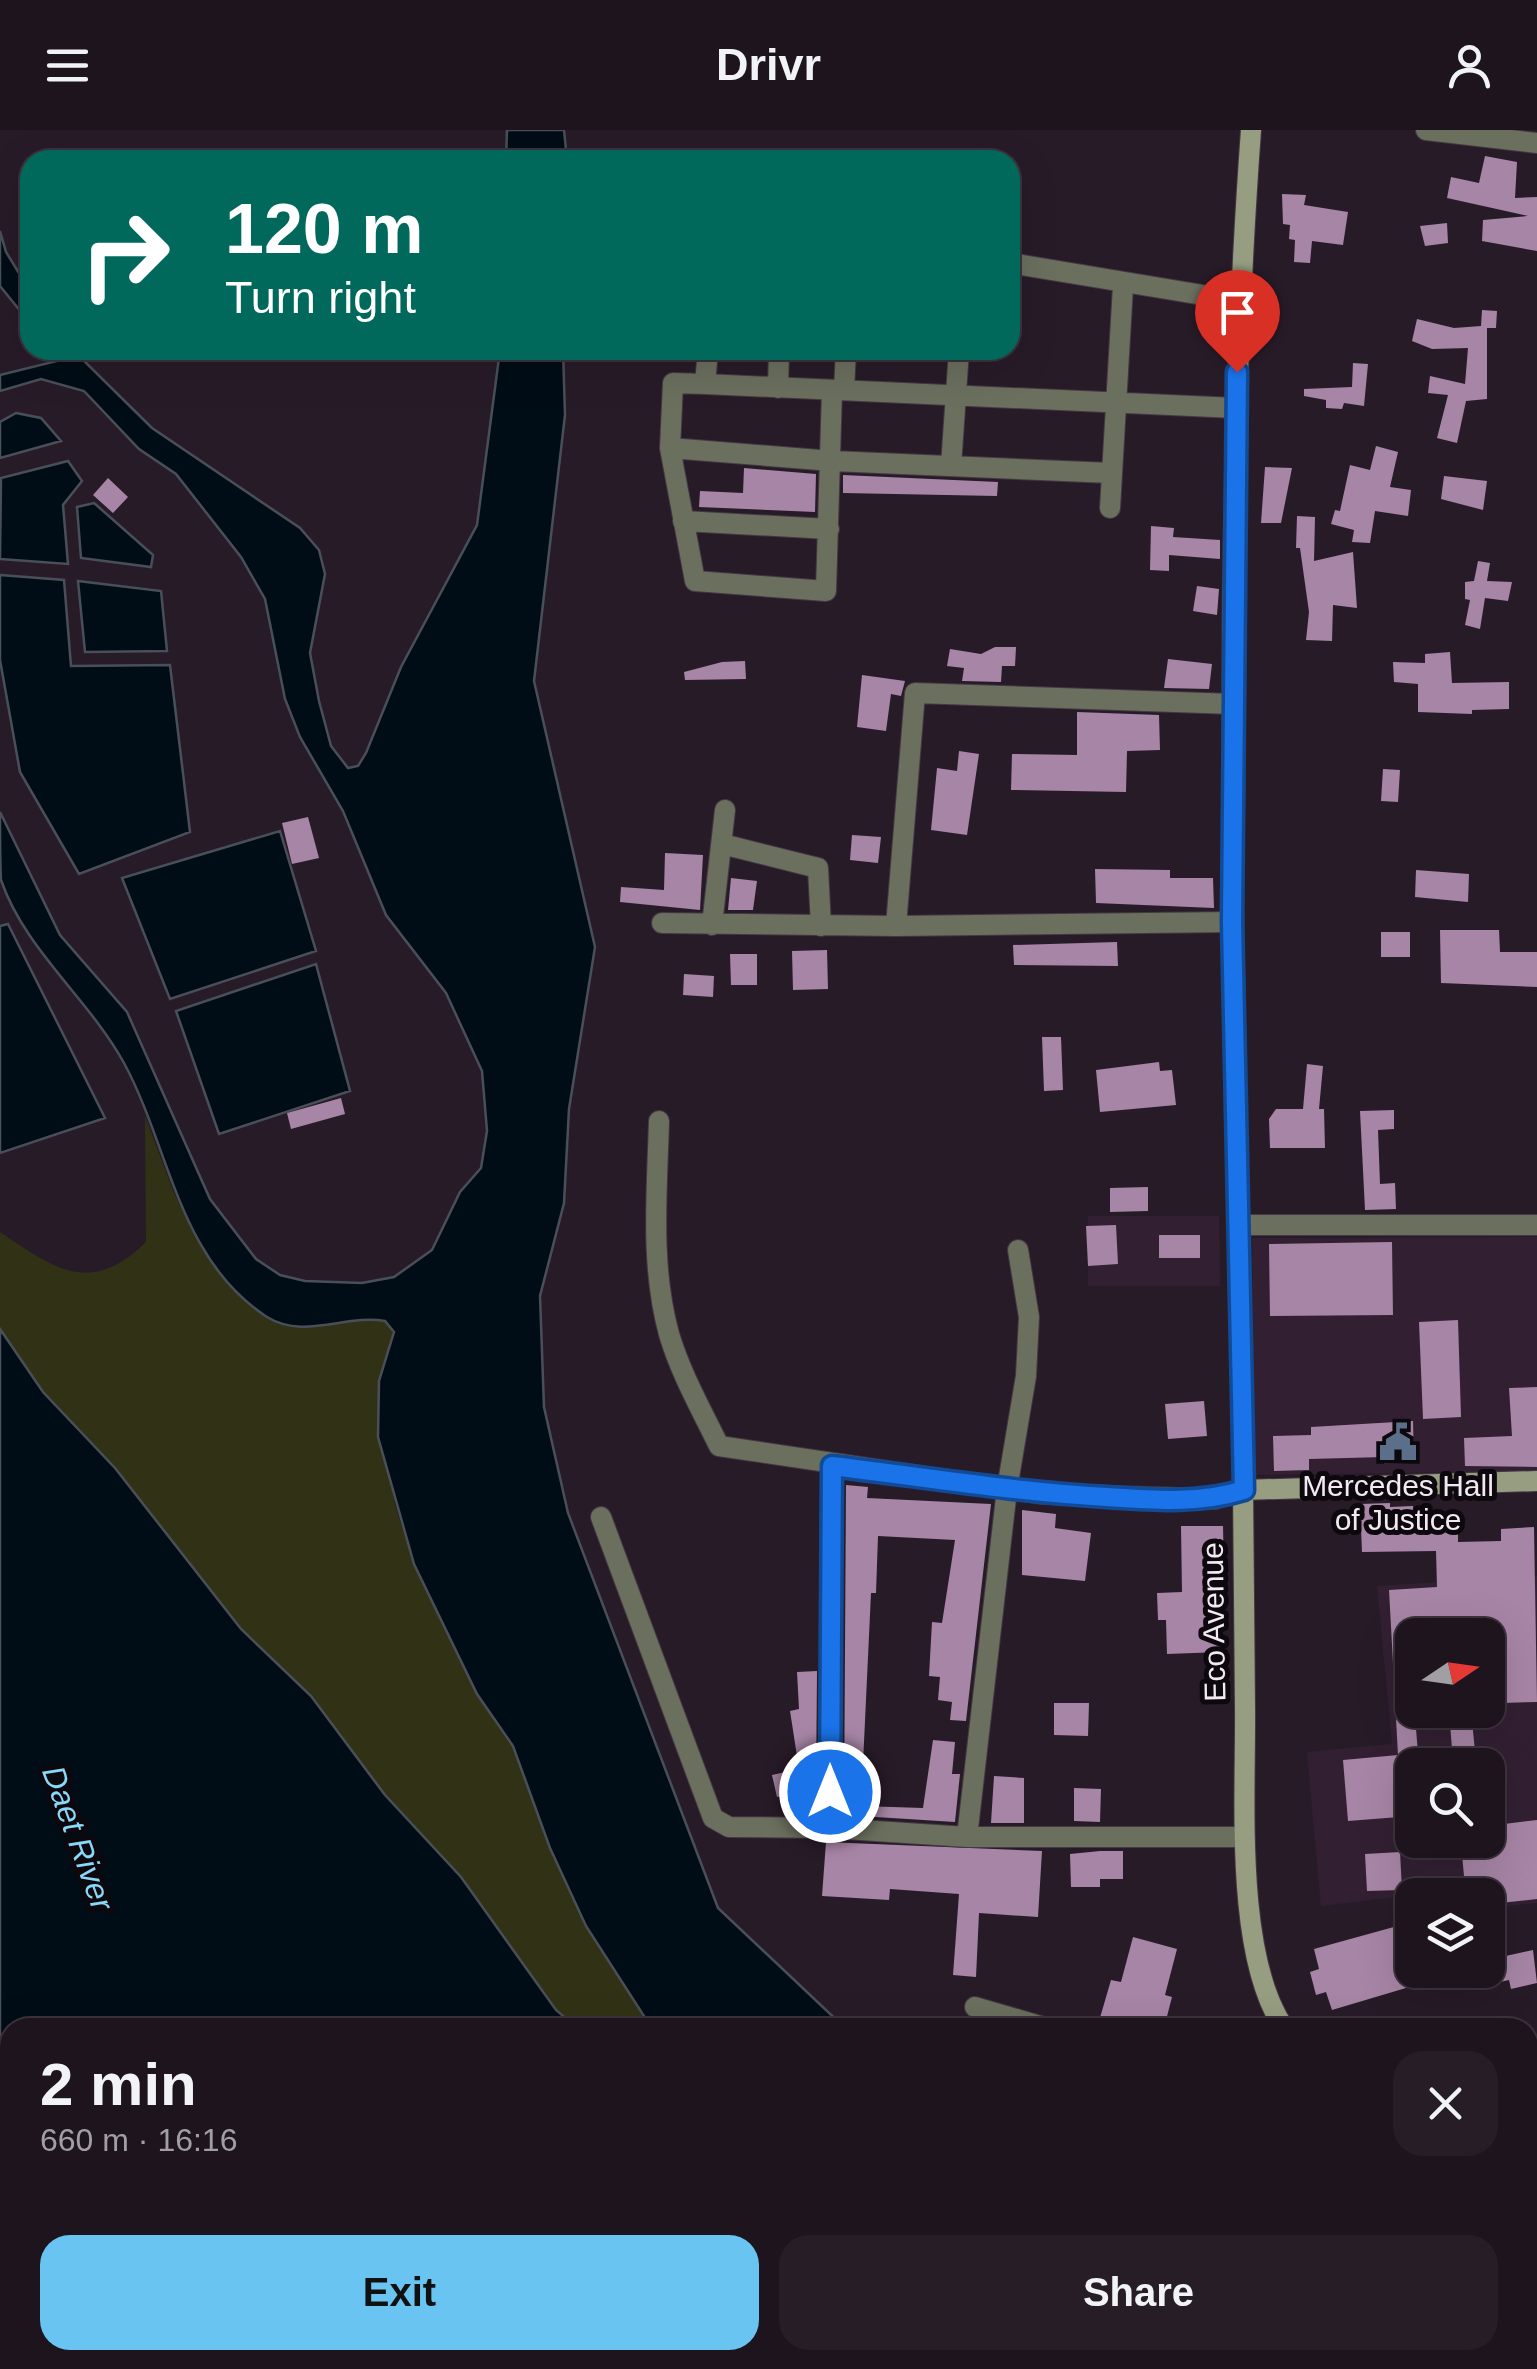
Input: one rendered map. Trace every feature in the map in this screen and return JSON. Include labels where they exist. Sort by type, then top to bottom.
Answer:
[{"type":"main road","name":"Eco Avenue","points":[[1251,130],[1238,302],[1232,922],[1244,1490],[1244,1836],[1264,1988],[1279,2018]]},
{"type":"main road","points":[[1244,1490],[1537,1481]]},
{"type":"street","points":[[1426,130],[1537,143]]},
{"type":"street","points":[[1020,266],[1238,302]]},
{"type":"street","points":[[1110,508],[1123,286]]},
{"type":"street","points":[[705,384],[707,360]]},
{"type":"street","points":[[778,388],[779,360]]},
{"type":"street","points":[[844,360],[838,390],[832,461],[826,590],[694,581],[670,448],[673,383],[838,390],[956,396],[1114,402],[1236,408]]},
{"type":"street","points":[[950,466],[958,360]]},
{"type":"street","points":[[670,448],[832,461],[1111,473]]},
{"type":"street","points":[[683,521],[829,528]]},
{"type":"street","points":[[896,926],[915,693],[1233,704]]},
{"type":"street","points":[[712,925],[724,810]]},
{"type":"street","points":[[722,844],[818,868],[820,926]]},
{"type":"street","points":[[662,923],[896,926],[1232,922]]},
{"type":"street","points":[[659,1120],[659,1286],[670,1337],[720,1446],[832,1466],[1006,1489],[1161,1500],[1214,1499],[1244,1490]]},
{"type":"street","points":[[1238,1225],[1537,1225]]},
{"type":"street","points":[[967,1837],[1006,1489],[1028,1341],[1029,1317],[1018,1250]]},
{"type":"street","points":[[830,1828],[832,1466]]},
{"type":"street","points":[[601,1517],[713,1818],[729,1827],[830,1828],[967,1837],[1244,1836]]},
{"type":"street","points":[[975,2007],[1012,2018]]},
{"type":"shaded area","points":[[1088,1216],[1219,1216],[1220,1286],[1088,1286]]},
{"type":"shaded area","points":[[1537,1237],[1537,1471],[1255,1475],[1252,1238]]},
{"type":"shaded area","points":[[1537,1576],[1537,1903],[1505,1906],[1505,1878],[1395,1878],[1395,1897],[1321,1906],[1307,1752],[1392,1744],[1377,1586]]},
{"type":"green space","points":[[145,1116],[174,1193],[201,1246],[369,1318],[385,1321],[394,1332],[379,1381],[395,1505],[414,1564],[477,1694],[513,1746],[550,1848],[586,1926],[645,2018],[565,2018],[556,2010],[461,1877],[385,1795],[311,1696],[241,1629],[115,1468],[43,1392],[0,1329],[0,1232],[39,1257],[73,1272],[108,1269],[146,1242]]},
{"type":"water","points":[[507,130],[564,130],[566,150],[506,150]]},
{"type":"water","points":[[0,231],[6,252],[20,275],[20,311],[0,286]]},
{"type":"water","points":[[61,360],[83,360],[152,428],[300,528],[319,550],[325,574],[310,653],[331,746],[348,768],[358,766],[366,753],[401,667],[477,525],[499,360],[563,360],[565,415],[534,681],[595,947],[569,1109],[564,1203],[540,1296],[544,1407],[568,1513],[718,1908],[834,2018],[645,2018],[586,1926],[550,1848],[513,1746],[477,1694],[414,1564],[378,1437],[379,1381],[394,1332],[385,1321],[310,1327],[281,1323],[237,1293],[195,1234],[124,1063],[41,952],[12,905],[1,880],[0,812],[60,935],[127,1012],[210,1199],[256,1259],[280,1275],[305,1281],[362,1283],[394,1277],[432,1250],[460,1192],[481,1168],[487,1131],[482,1071],[446,993],[386,915],[343,811],[300,737],[285,699],[265,599],[241,557],[176,474],[139,449],[84,391],[41,379],[0,391],[0,375]]},
{"type":"water","points":[[16,413],[41,418],[61,441],[0,458],[0,422]]},
{"type":"water","points":[[68,461],[82,481],[63,505],[68,564],[0,559],[1,478]]},
{"type":"water","points":[[94,503],[153,555],[151,567],[81,558],[77,507]]},
{"type":"water","points":[[0,575],[64,580],[71,666],[170,665],[190,832],[79,874],[20,772],[0,660]]},
{"type":"water","points":[[78,581],[161,591],[167,651],[85,652]]},
{"type":"water","points":[[280,831],[316,951],[170,999],[122,878]]},
{"type":"water","points":[[8,924],[105,1118],[0,1153],[0,926]]},
{"type":"water","points":[[316,964],[350,1091],[219,1134],[176,1011]]},
{"type":"water","name":"Daet River","points":[[0,1329],[43,1392],[115,1468],[241,1629],[311,1696],[385,1795],[461,1877],[565,2018],[0,2018]]},
{"type":"building","points":[[1485,156],[1517,162],[1515,198],[1537,197],[1537,251],[1482,241],[1483,220],[1528,216],[1447,198],[1451,177],[1479,183]]},
{"type":"building","points":[[1282,194],[1306,195],[1304,205],[1348,212],[1343,245],[1312,241],[1310,263],[1294,262],[1295,240],[1289,239],[1290,225],[1283,224]]},
{"type":"building","points":[[1447,223],[1448,243],[1425,246],[1420,226]]},
{"type":"building","points":[[1482,310],[1497,311],[1496,328],[1487,328],[1487,399],[1466,401],[1457,443],[1437,438],[1448,395],[1428,393],[1430,376],[1465,384],[1468,348],[1432,349],[1412,341],[1417,319],[1454,328],[1481,326]]},
{"type":"building","points":[[1353,363],[1368,364],[1364,406],[1344,403],[1342,409],[1326,408],[1326,400],[1304,396],[1304,389],[1352,387]]},
{"type":"building","points":[[1376,446],[1398,452],[1390,487],[1411,490],[1408,516],[1375,511],[1370,543],[1352,542],[1354,530],[1331,524],[1335,510],[1340,511],[1350,465],[1370,470]]},
{"type":"building","points":[[1265,467],[1292,468],[1281,523],[1261,523]]},
{"type":"building","points":[[744,468],[816,474],[815,512],[699,507],[700,491],[743,493]]},
{"type":"building","points":[[843,475],[998,482],[997,496],[843,493]]},
{"type":"building","points":[[1444,476],[1487,481],[1483,510],[1441,499]]},
{"type":"building","points":[[108,478],[128,497],[113,513],[93,495]]},
{"type":"building","points":[[1297,516],[1315,517],[1314,561],[1353,552],[1357,608],[1333,605],[1332,641],[1306,640],[1309,612],[1300,548],[1296,548]]},
{"type":"building","points":[[1151,526],[1174,528],[1173,537],[1220,540],[1220,559],[1169,555],[1169,571],[1150,570]]},
{"type":"building","points":[[1478,561],[1490,563],[1487,581],[1512,582],[1508,601],[1485,598],[1480,629],[1465,625],[1470,600],[1465,599],[1465,582],[1474,581]]},
{"type":"building","points":[[1197,586],[1219,589],[1217,615],[1193,611]]},
{"type":"building","points":[[995,647],[1016,647],[1015,666],[1002,666],[1001,682],[962,681],[964,668],[947,666],[950,649],[981,654]]},
{"type":"building","points":[[1450,652],[1452,683],[1509,682],[1509,709],[1472,710],[1472,714],[1418,712],[1418,684],[1394,682],[1393,662],[1425,663],[1425,654]]},
{"type":"building","points":[[1168,659],[1212,664],[1209,689],[1164,688]]},
{"type":"building","points":[[745,661],[746,679],[685,680],[684,672],[722,662]]},
{"type":"building","points":[[862,675],[905,681],[901,696],[891,694],[886,731],[857,727]]},
{"type":"building","points":[[1077,712],[1159,715],[1160,750],[1127,751],[1126,792],[1011,790],[1012,754],[1077,755]]},
{"type":"building","points":[[959,751],[979,754],[967,835],[931,830],[937,768],[957,771]]},
{"type":"building","points":[[1383,769],[1400,770],[1398,802],[1381,801]]},
{"type":"building","points":[[308,817],[319,858],[292,864],[282,823]]},
{"type":"building","points":[[852,835],[881,837],[878,863],[850,860]]},
{"type":"building","points":[[665,853],[703,855],[700,910],[620,902],[621,887],[664,890]]},
{"type":"building","points":[[1095,869],[1170,870],[1170,878],[1213,878],[1214,908],[1096,903]]},
{"type":"building","points":[[1416,870],[1469,874],[1468,902],[1415,897]]},
{"type":"building","points":[[731,878],[757,881],[753,910],[728,910]]},
{"type":"building","points":[[1440,930],[1499,930],[1500,952],[1537,952],[1537,987],[1441,983]]},
{"type":"building","points":[[1381,932],[1410,932],[1410,957],[1381,957]]},
{"type":"building","points":[[1117,942],[1118,966],[1014,965],[1013,945]]},
{"type":"building","points":[[827,950],[828,989],[793,990],[792,951]]},
{"type":"building","points":[[730,954],[757,954],[757,985],[731,985]]},
{"type":"building","points":[[684,974],[714,976],[713,997],[683,995]]},
{"type":"building","points":[[1042,1037],[1061,1037],[1063,1090],[1044,1091]]},
{"type":"building","points":[[1159,1062],[1160,1071],[1172,1070],[1176,1105],[1100,1112],[1096,1070]]},
{"type":"building","points":[[1307,1064],[1323,1066],[1319,1109],[1324,1109],[1325,1148],[1270,1148],[1269,1119],[1276,1109],[1303,1109]]},
{"type":"building","points":[[341,1098],[345,1114],[291,1129],[287,1113]]},
{"type":"building","points":[[1394,1110],[1394,1129],[1378,1130],[1380,1184],[1395,1183],[1396,1209],[1365,1210],[1360,1111]]},
{"type":"building","points":[[1148,1187],[1148,1211],[1110,1212],[1110,1188]]},
{"type":"building","points":[[1116,1225],[1118,1264],[1088,1266],[1086,1226]]},
{"type":"building","points":[[1159,1235],[1200,1235],[1200,1258],[1159,1258]]},
{"type":"building","points":[[1392,1242],[1393,1315],[1270,1316],[1269,1244]]},
{"type":"building","points":[[1458,1320],[1461,1417],[1423,1419],[1419,1322]]},
{"type":"building","points":[[1537,1387],[1537,1467],[1465,1466],[1464,1438],[1512,1436],[1509,1388]]},
{"type":"building","points":[[1204,1401],[1207,1436],[1168,1439],[1165,1404]]},
{"type":"building","points":[[1413,1421],[1414,1463],[1384,1464],[1384,1457],[1309,1459],[1309,1470],[1274,1471],[1273,1436],[1311,1435],[1311,1427]]},
{"type":"building","points":[[846,1485],[868,1487],[867,1498],[991,1504],[966,1721],[950,1720],[952,1702],[938,1700],[940,1677],[929,1676],[932,1622],[942,1623],[955,1540],[878,1536],[876,1593],[871,1593],[861,1806],[923,1808],[933,1740],[955,1742],[952,1774],[960,1774],[955,1822],[844,1815]]},
{"type":"building","points":[[1360,1504],[1413,1506],[1414,1526],[1458,1524],[1458,1542],[1501,1541],[1501,1529],[1534,1527],[1537,1702],[1505,1703],[1505,1618],[1395,1618],[1395,1700],[1389,1590],[1437,1587],[1436,1551],[1362,1552]]},
{"type":"building","points":[[1022,1510],[1056,1514],[1055,1528],[1091,1533],[1085,1581],[1022,1575]]},
{"type":"building","points":[[1181,1526],[1223,1526],[1224,1573],[1213,1573],[1221,1652],[1167,1654],[1166,1620],[1158,1620],[1157,1593],[1182,1592]]},
{"type":"building","points":[[817,1671],[816,1788],[777,1797],[772,1775],[799,1769],[790,1711],[799,1709],[797,1672]]},
{"type":"building","points":[[1054,1703],[1089,1703],[1088,1736],[1054,1735]]},
{"type":"building","points":[[1397,1728],[1422,1728],[1416,1729],[1418,1748],[1398,1748]]},
{"type":"building","points":[[1450,1728],[1473,1728],[1475,1748],[1452,1748]]},
{"type":"building","points":[[1395,1755],[1395,1817],[1348,1821],[1343,1760]]},
{"type":"building","points":[[994,1776],[1024,1778],[1024,1823],[991,1823]]},
{"type":"building","points":[[1074,1788],[1101,1789],[1100,1822],[1074,1821]]},
{"type":"building","points":[[1537,1820],[1537,1899],[1505,1902],[1505,1878],[1432,1878],[1464,1876],[1462,1858],[1505,1858],[1505,1824]]},
{"type":"building","points":[[826,1842],[1042,1851],[1038,1917],[979,1913],[976,1977],[953,1975],[959,1894],[890,1889],[889,1900],[822,1896]]},
{"type":"building","points":[[1123,1851],[1123,1879],[1100,1879],[1100,1887],[1071,1887],[1070,1854]]},
{"type":"building","points":[[1395,1852],[1395,1858],[1400,1858],[1401,1878],[1395,1878],[1395,1890],[1367,1891],[1365,1854]]},
{"type":"building","points":[[1395,1927],[1395,1988],[1406,1988],[1332,2010],[1326,1992],[1316,1995],[1310,1972],[1319,1969],[1314,1949]]},
{"type":"building","points":[[1133,1937],[1177,1949],[1165,1995],[1172,1997],[1167,2018],[1100,2018],[1111,1980],[1121,1982]]},
{"type":"building","points":[[1533,1950],[1537,1983],[1511,1989],[1509,1980],[1505,1981],[1505,1956]]},
{"type":"place","name":"Mercedes Hall of Justice","points":[[1398,1442]]},
{"type":"route","points":[[830,1792],[832,1466],[1044,1494],[1214,1499],[1244,1490],[1232,922],[1237,372]]}]
